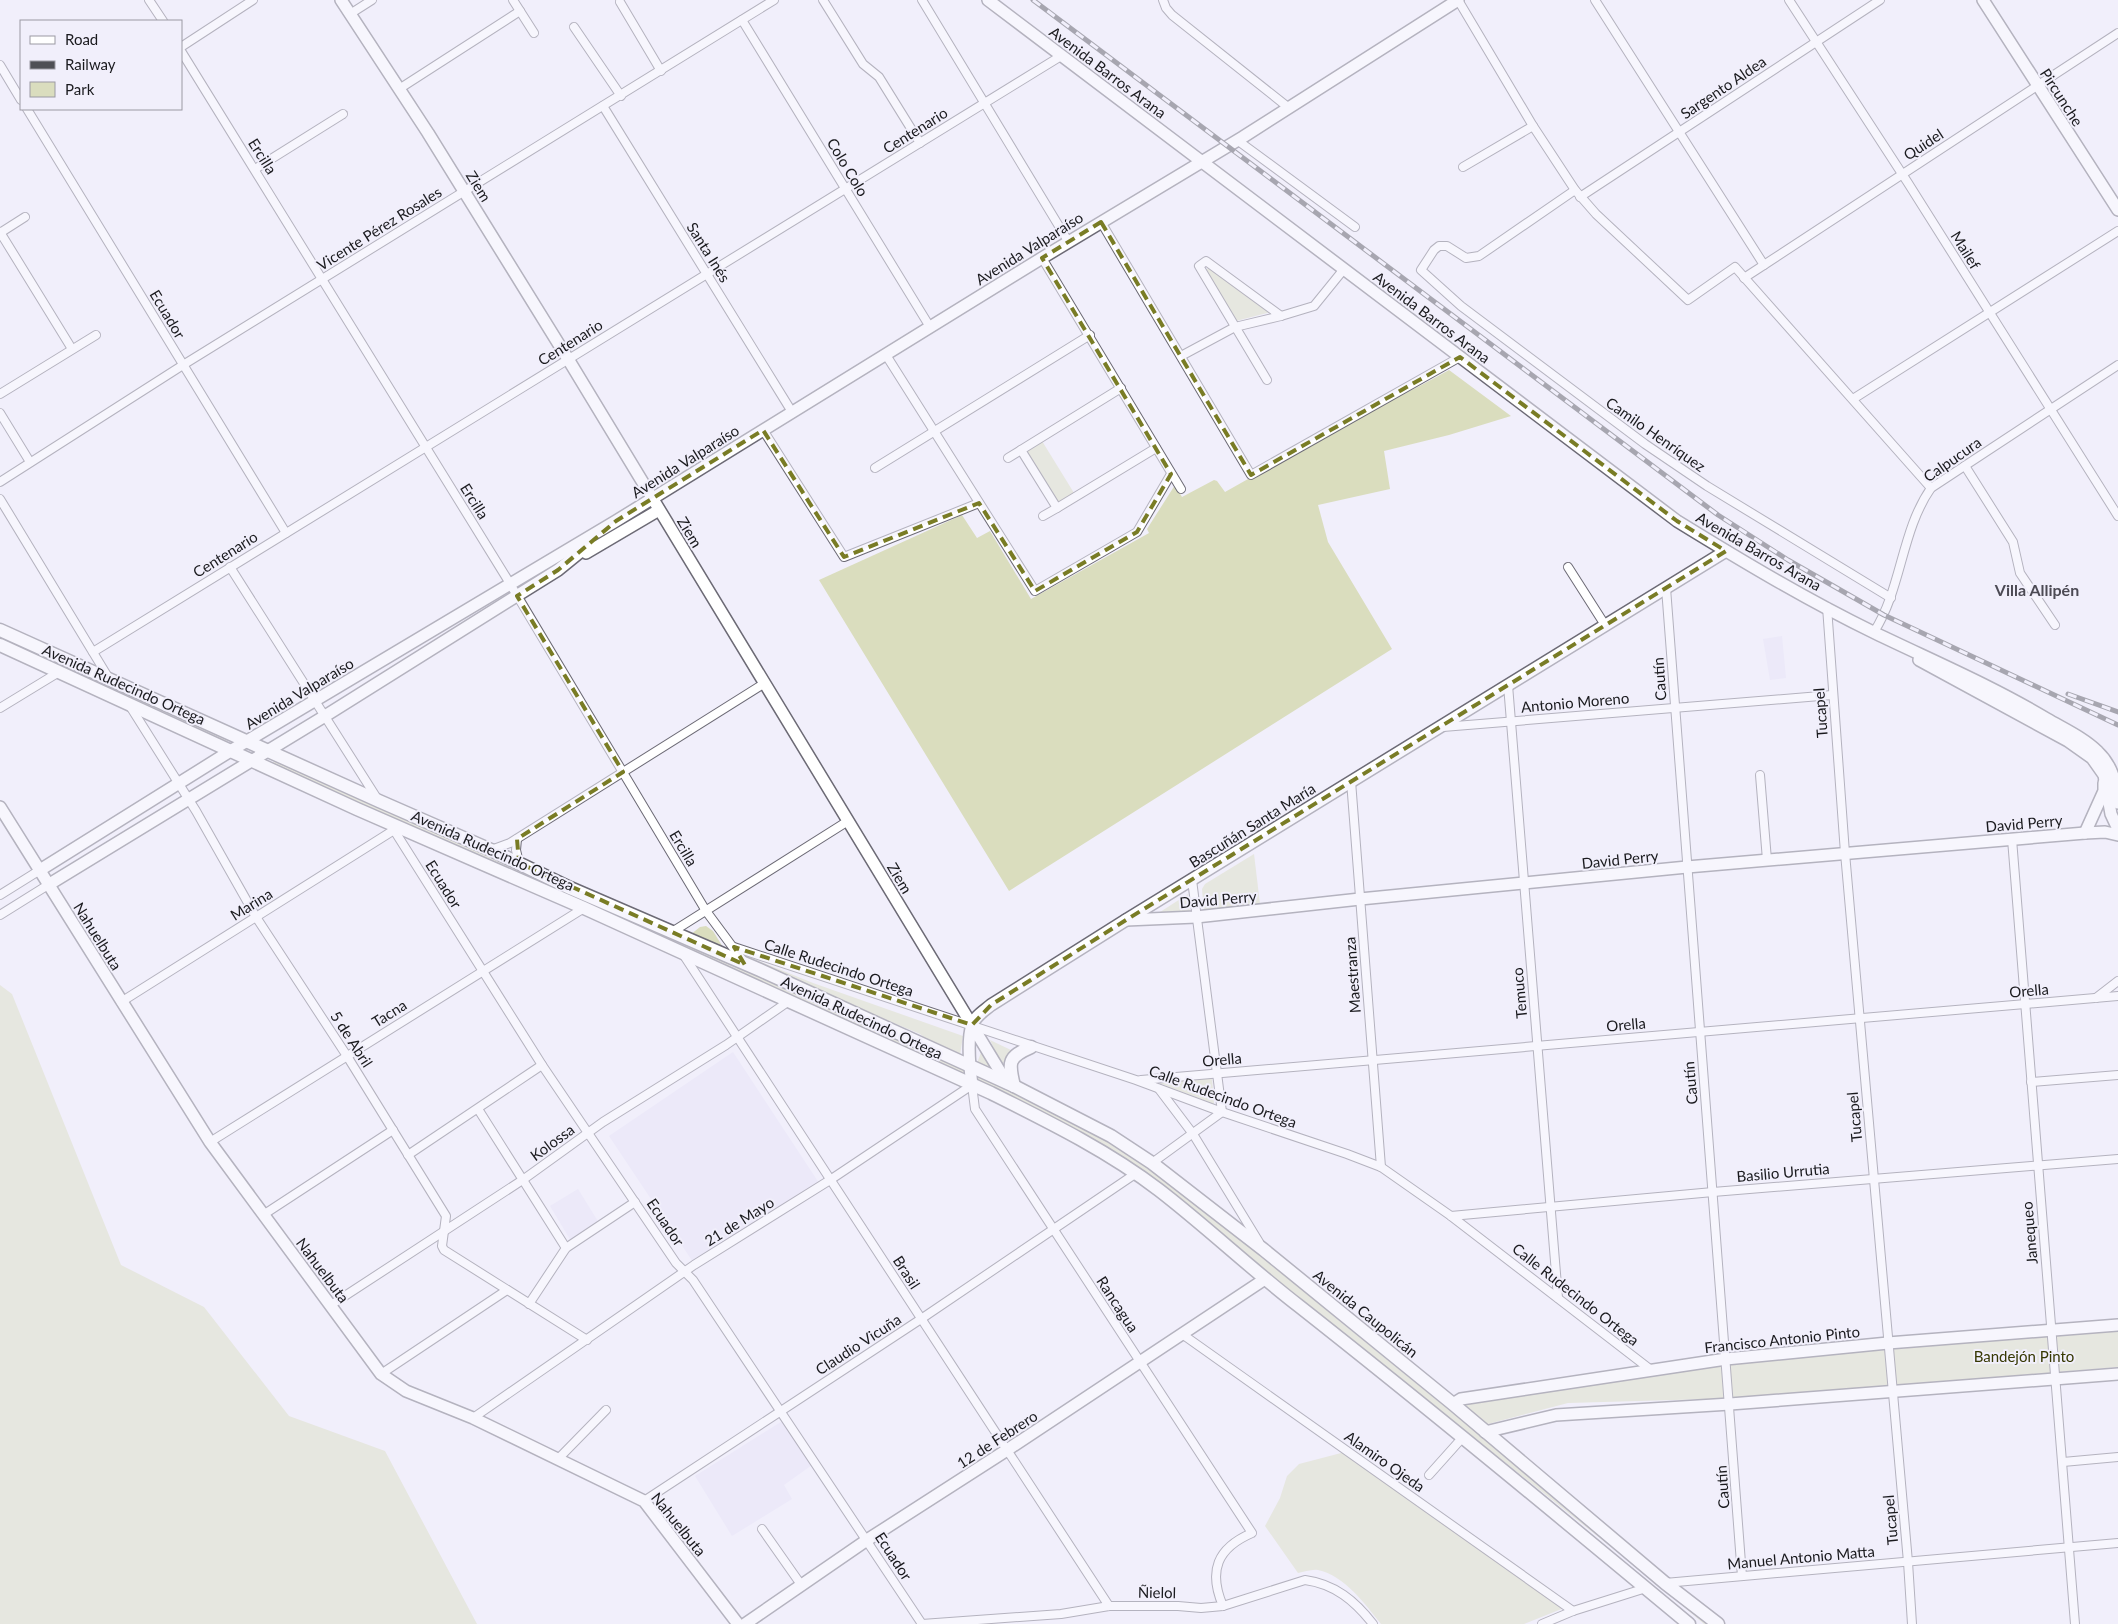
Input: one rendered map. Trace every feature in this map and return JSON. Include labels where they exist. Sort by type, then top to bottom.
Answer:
[{"type":"main road","name":"Avenida Rudecindo Ortega","points":[[0,630],[969,1066]]},
{"type":"main road","name":"Avenida Rudecindo Ortega","points":[[0,645],[232,750],[397,830],[584,908],[972,1085]]},
{"type":"main road","points":[[1010,1084],[1011,1061],[1015,1054],[1031,1047]]},
{"type":"main road","name":"Avenida Caupolicán","points":[[969,1066],[1010,1084],[1111,1136],[1152,1163],[1264,1250],[1345,1318],[1453,1404],[1665,1583],[1718,1624]]},
{"type":"main road","points":[[972,1085],[1029,1111],[1112,1158],[1159,1190],[1265,1279],[1459,1433],[1689,1624]]},
{"type":"main road","points":[[1112,1158],[1140,1164],[1152,1163]]},
{"type":"main road","points":[[1265,1279],[1276,1276],[1289,1277],[1309,1288]]},
{"type":"main road","points":[[1332,1332],[1345,1318]]},
{"type":"main road","points":[[1459,1433],[1485,1432]]},
{"type":"main road","points":[[1646,1588],[1660,1585],[1677,1592]]},
{"type":"street","points":[[149,0],[161,20]]},
{"type":"street","points":[[182,48],[254,0]]},
{"type":"street","name":"Ziem","points":[[341,0],[400,89],[568,359],[972,1025],[1010,1084]]},
{"type":"street","points":[[350,14],[372,0]]},
{"type":"street","points":[[513,0],[534,33]]},
{"type":"street","points":[[758,0],[762,7]]},
{"type":"street","name":"Vicente Pérez Rosales","points":[[0,482],[183,365],[774,0]]},
{"type":"street","points":[[823,0],[863,64],[880,77],[920,143]]},
{"type":"street","points":[[922,0],[1068,241]]},
{"type":"street","name":"Avenida Barros Arana","points":[[988,0],[1678,521],[1726,551],[1827,607],[1874,632],[2005,694],[2086,742],[2100,753],[2110,768],[2114,777],[2118,803]]},
{"type":"street","points":[[1163,0],[1166,8],[1172,14],[1289,108]]},
{"type":"street","points":[[1458,0],[1533,126],[1574,190],[1596,214],[1688,300],[1734,268],[1931,488]]},
{"type":"street","name":"Avenida Valparaíso","points":[[0,895],[232,750],[616,522],[1068,241],[1289,108],[1458,0]]},
{"type":"street","points":[[1594,0],[1764,265]]},
{"type":"street","name":"Mailef","points":[[1789,0],[2052,409],[2118,516]]},
{"type":"street","name":"Sargento Aldea","points":[[1580,197],[1880,0]]},
{"type":"street","name":"Pircunche","points":[[1983,0],[2118,210]]},
{"type":"street","points":[[620,2],[661,71]]},
{"type":"street","points":[[400,89],[520,11]]},
{"type":"street","name":"Colo Colo","points":[[742,20],[930,328]]},
{"type":"street","points":[[574,27],[620,96]]},
{"type":"street","name":"Quidel","points":[[1744,278],[2118,33]]},
{"type":"street","name":"Ercilla","points":[[182,51],[511,585],[706,911],[734,947],[745,965]]},
{"type":"street","name":"Centenario","points":[[93,652],[1061,56]]},
{"type":"street","points":[[0,65],[20,98]]},
{"type":"street","name":"Santa Inés","points":[[603,106],[792,412]]},
{"type":"street","name":"Ecuador","points":[[27,110],[286,533]]},
{"type":"street","points":[[255,169],[344,114]]},
{"type":"street","points":[[1463,167],[1533,126]]},
{"type":"street","points":[[1237,140],[1355,227]]},
{"type":"street","name":"Camilo Henríquez","points":[[1574,190],[1479,256],[1466,258],[1447,246],[1439,246],[1434,250],[1421,270],[1461,306],[1645,444],[1707,486],[1891,598]]},
{"type":"street","points":[[25,217],[0,233],[72,349]]},
{"type":"street","points":[[1101,222],[1251,475],[1460,357]]},
{"type":"street","points":[[1853,399],[2118,231]]},
{"type":"street","points":[[1042,258],[1181,489]]},
{"type":"street","points":[[1267,380],[1199,266],[1206,261],[1281,316]]},
{"type":"street","points":[[1181,356],[1235,327],[1314,306],[1344,269]]},
{"type":"street","points":[[0,394],[96,335]]},
{"type":"street","points":[[875,468],[1090,335]]},
{"type":"street","points":[[886,355],[1035,592],[1137,532],[1171,474]]},
{"type":"street","name":"Calpucura","points":[[1874,632],[1891,598],[1919,505],[1931,488],[2118,365]]},
{"type":"street","points":[[1008,458],[1121,388]]},
{"type":"street","points":[[0,413],[30,462]]},
{"type":"street","points":[[763,430],[844,557],[980,503]]},
{"type":"street","points":[[1043,516],[1156,448]]},
{"type":"street","points":[[1021,450],[1057,508]]},
{"type":"street","points":[[1965,466],[2013,542],[2020,574],[2055,626]]},
{"type":"street","points":[[0,499],[109,679]]},
{"type":"street","name":"Avenida Valparaíso","points":[[0,914],[326,716],[558,570],[659,510]]},
{"type":"street","name":"Avenida Valparaíso","points":[[558,570],[616,522]]},
{"type":"street","name":"Bascuñán Santa María","points":[[972,1025],[979,1015],[991,1005],[1126,920],[1726,551]]},
{"type":"street","points":[[230,567],[379,801]]},
{"type":"street","points":[[1568,567],[1606,626]]},
{"type":"street","name":"Cautín","points":[[1666,588],[1742,1576]]},
{"type":"street","name":"Tucapel","points":[[1827,607],[1845,853],[1912,1624]]},
{"type":"street","name":"Avenida Barros Arana","points":[[1874,632],[1878,638],[2068,741],[2092,758],[2104,775],[2111,814],[2118,829]]},
{"type":"street","points":[[0,708],[59,672]]},
{"type":"street","points":[[491,850],[503,847],[517,839],[765,683]]},
{"type":"street","name":"Temuco","points":[[1508,685],[1558,1298]]},
{"type":"street","name":"Antonio Moreno","points":[[1440,727],[1832,695]]},
{"type":"street","name":"5 de Abril","points":[[127,702],[189,800],[256,917],[348,1056],[446,1216],[446,1231],[442,1246],[444,1250],[587,1340]]},
{"type":"street","points":[[1760,775],[1767,860]]},
{"type":"street","points":[[2085,833],[2104,791],[2104,775]]},
{"type":"street","name":"Maestranza","points":[[1352,781],[1381,1167]]},
{"type":"street","name":"Nahuelbuta","points":[[0,808],[210,1142],[381,1374],[406,1392],[473,1418],[644,1501],[738,1624]]},
{"type":"street","points":[[672,932],[848,821]]},
{"type":"street","name":"Ecuador","points":[[397,830],[542,1065],[676,1262],[693,1280],[922,1624]]},
{"type":"street","name":"Marina","points":[[122,1002],[397,830]]},
{"type":"street","name":"David Perry","points":[[1126,920],[1196,917],[1360,899],[1845,853],[2085,833],[2105,832],[2118,835]]},
{"type":"street","points":[[517,839],[516,850],[519,863]]},
{"type":"street","name":"Janequeo","points":[[2012,839],[2075,1624]]},
{"type":"street","points":[[1152,1163],[1222,1112],[1192,880]]},
{"type":"street","name":"Tacna","points":[[210,1142],[482,970],[584,908]]},
{"type":"street","name":"Calle Rudecindo Ortega","points":[[734,947],[972,1025],[1031,1047],[1136,1080],[1381,1167],[1451,1216],[1652,1370]]},
{"type":"street","name":"Brasil","points":[[682,952],[736,1038],[1109,1606]]},
{"type":"street","points":[[2096,998],[2118,981]]},
{"type":"street","name":"Orella","points":[[1136,1080],[2118,996]]},
{"type":"street","name":"Kolossa","points":[[331,1305],[524,1179],[588,1132],[736,1038],[789,1001]]},
{"type":"street","points":[[972,1025],[969,1066],[972,1085]]},
{"type":"street","points":[[408,1155],[542,1065]]},
{"type":"street","points":[[2032,1082],[2118,1075]]},
{"type":"street","name":"21 de Mayo","points":[[473,1418],[685,1272],[830,1180],[972,1085]]},
{"type":"street","name":"Rancagua","points":[[972,1085],[975,1109],[1252,1533],[1237,1539],[1227,1548],[1219,1560],[1215,1581],[1223,1606]]},
{"type":"street","points":[[1158,1088],[1193,1134],[1264,1250]]},
{"type":"street","points":[[478,1109],[566,1248]]},
{"type":"street","points":[[264,1215],[393,1130]]},
{"type":"street","name":"Basilio Urrutia","points":[[1451,1216],[1713,1192],[2118,1159]]},
{"type":"street","name":"Claudio Vicuña","points":[[644,1501],[1054,1231],[1136,1174]]},
{"type":"street","points":[[530,1304],[566,1248],[635,1202]]},
{"type":"street","name":"12 de Febrero","points":[[745,1624],[867,1540],[1007,1450],[1265,1279]]},
{"type":"street","points":[[381,1374],[507,1290]]},
{"type":"street","name":"Francisco Antonio Pinto","points":[[1453,1404],[1461,1398],[1726,1359],[1888,1343],[2118,1325]]},
{"type":"street","name":"Alamiro Ojeda","points":[[1182,1334],[1573,1611]]},
{"type":"street","points":[[1485,1432],[1556,1414],[1730,1404],[2118,1374]]},
{"type":"street","points":[[558,1459],[606,1410]]},
{"type":"street","points":[[1430,1475],[1459,1433]]},
{"type":"street","points":[[2062,1462],[2118,1457]]},
{"type":"street","points":[[762,1529],[802,1586]]},
{"type":"street","name":"Manuel Antonio Matta","points":[[1665,1583],[2118,1543]]},
{"type":"street","name":"Ñielol","points":[[922,1624],[1061,1614],[1109,1606],[1202,1608],[1223,1606],[1305,1580],[1319,1582],[1335,1588],[1360,1608],[1373,1624]]},
{"type":"street","points":[[1542,1624],[1573,1611],[1646,1588]]},
{"type":"highlighted area","points":[[1101,222],[1251,475],[1460,357],[1677,521],[1726,551],[1126,920],[991,1005],[972,1025],[734,947],[745,965],[519,863],[517,839],[623,772],[517,596],[558,570],[616,521],[763,430],[844,557],[979,503],[1035,591],[1137,532],[1171,474],[1042,258]]},
{"type":"shaded area","points":[[1782,636],[1786,678],[1770,680],[1763,639]]},
{"type":"shaded area","points":[[733,1052],[819,1183],[693,1262],[609,1136]]},
{"type":"shaded area","points":[[578,1189],[599,1223],[571,1241],[550,1206]]},
{"type":"shaded area","points":[[784,1420],[812,1465],[784,1485],[792,1499],[732,1536],[695,1476]]},
{"type":"green space","points":[[1209,267],[1271,312],[1236,321],[1206,270]]},
{"type":"green space","points":[[1449,370],[1511,416],[1449,435],[1384,451],[1390,489],[1318,505],[1328,542],[1392,649],[1009,891],[819,580],[962,515],[977,538],[990,531],[1031,599],[1149,533],[1147,529],[1175,485],[1182,497],[1214,480],[1217,481],[1225,492],[1324,435]]},
{"type":"green space","points":[[1042,441],[1074,493],[1058,503],[1026,451]]},
{"type":"green space","points":[[0,635],[228,741],[224,743],[0,639]]},
{"type":"green space","points":[[276,761],[498,858],[1006,1088],[1109,1139],[1153,1170],[1262,1254],[1342,1323],[1713,1624],[1704,1624],[1651,1579],[1268,1273],[1159,1183],[1116,1152],[1047,1114],[999,1091],[271,763]]},
{"type":"green space","points":[[1254,854],[1260,904],[1204,911],[1202,889],[1205,884]]},
{"type":"green space","points":[[1188,894],[1190,912],[1154,916]]},
{"type":"green space","points":[[706,926],[713,931],[726,952],[690,935],[700,927]]},
{"type":"green space","points":[[742,954],[813,983],[963,1036],[960,1055],[929,1041],[920,1034],[748,962]]},
{"type":"green space","points":[[0,985],[12,994],[121,1265],[204,1307],[289,1416],[385,1451],[477,1624],[0,1624]]},
{"type":"green space","points":[[990,1040],[1013,1051],[1006,1057],[1002,1066]]},
{"type":"green space","points":[[983,1047],[997,1075],[976,1066]]},
{"type":"green space","points":[[1212,1077],[1214,1104],[1159,1083]]},
{"type":"green space","name":"Bandejón Pinto","points":[[2118,1329],[2118,1367],[1745,1398],[1568,1403],[1484,1425],[1462,1409],[1465,1404],[1709,1366]]},
{"type":"green space","points":[[1345,1452],[1564,1608],[1524,1624],[1381,1624],[1354,1592],[1337,1578],[1318,1570],[1298,1573],[1265,1526],[1280,1498],[1287,1476],[1299,1464]]},
{"type":"railway","points":[[1033,0],[1718,515],[1788,560],[1884,615],[2118,725]]},
{"type":"railway","points":[[2068,694],[2118,712]]},
{"type":"district","name":"Villa Allipén","points":[[2037,589]]}]
